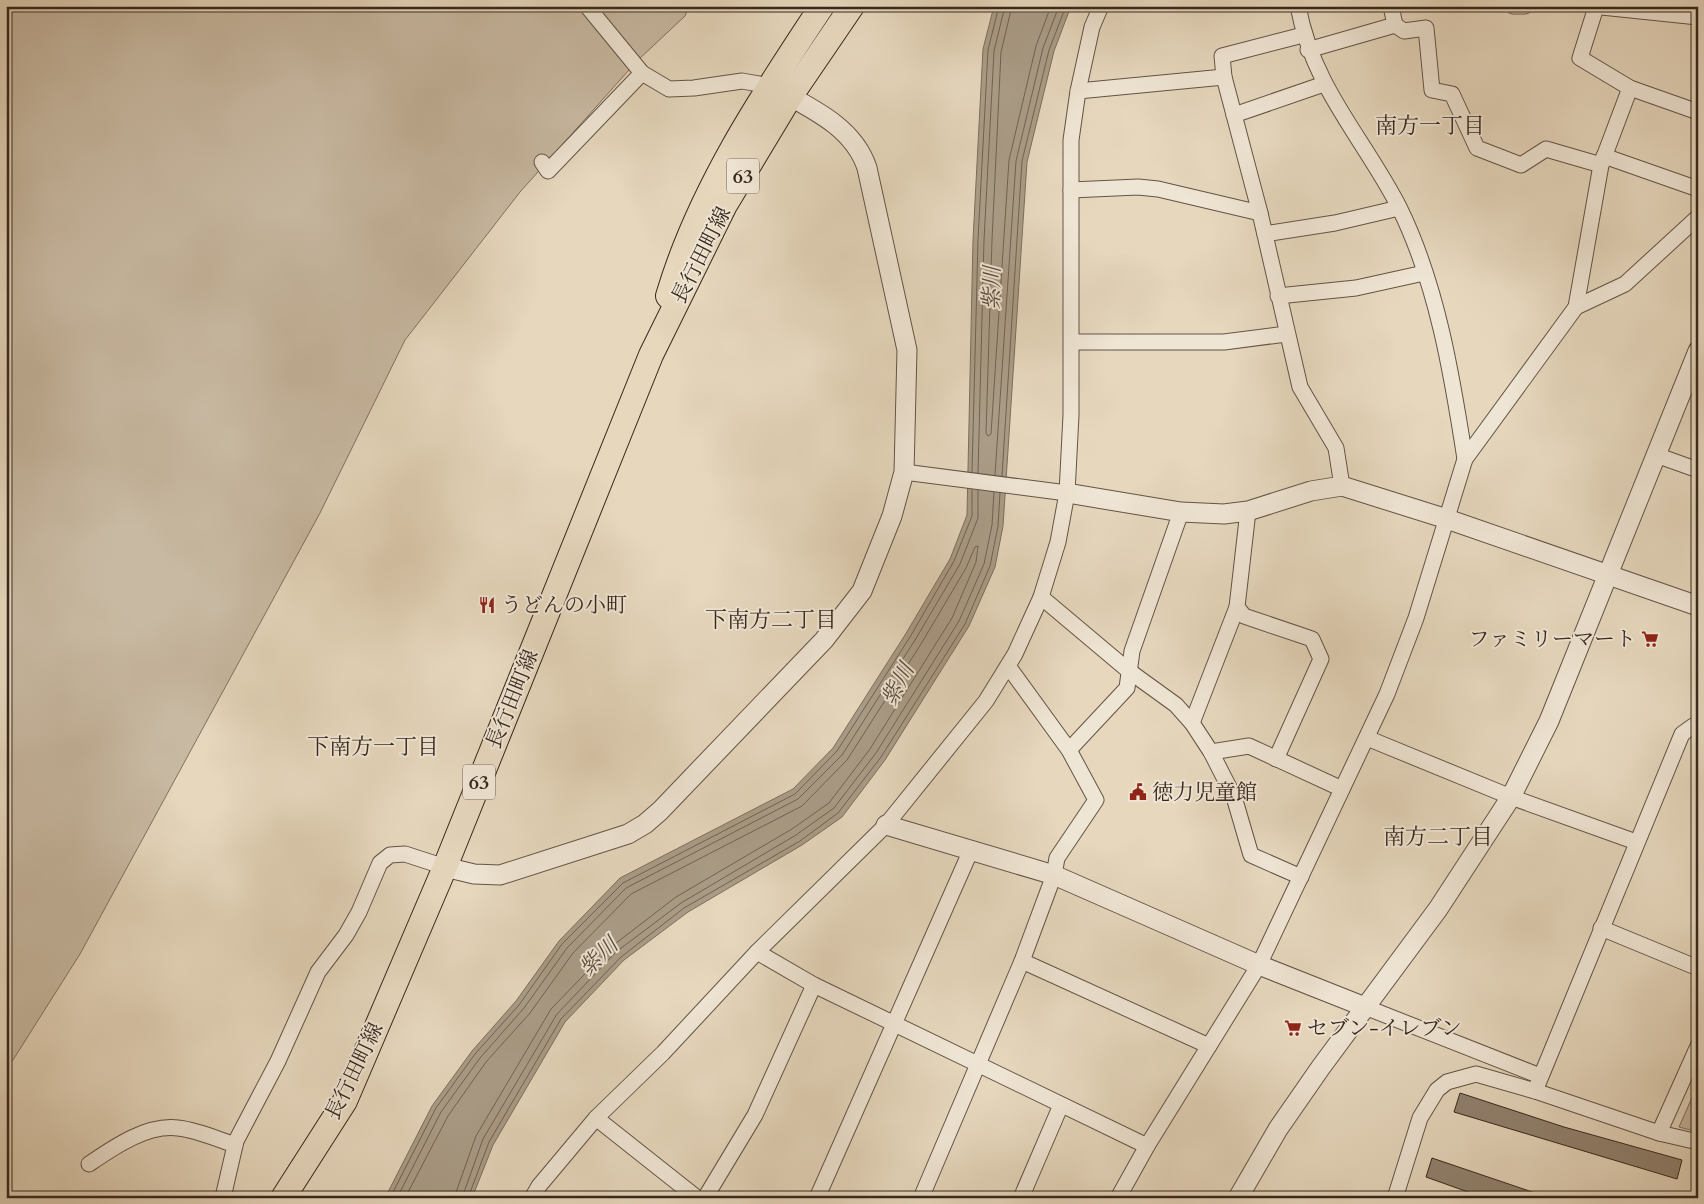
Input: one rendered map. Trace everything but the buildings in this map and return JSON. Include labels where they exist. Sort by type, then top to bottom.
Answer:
[{"type":"main road","name":"長行田町線","points":[[283,1198],[345,1101],[445,867],[651,355],[822,6]]},
{"type":"main road","name":"長行田町線","points":[[780,92],[852,6]]},
{"type":"street","points":[[225,1198],[224,1193],[235,1145],[278,1061],[318,972],[346,935],[359,912],[380,862],[390,854],[405,854],[474,874],[500,875],[628,834],[645,824],[660,811],[824,640],[862,591],[880,551],[904,472],[907,350],[867,168],[861,151],[849,136],[835,124],[780,92],[742,80],[694,88],[669,89],[642,73],[587,6]]},
{"type":"street","points":[[532,1198],[539,1186],[596,1118],[662,1053],[757,952],[886,825],[986,700],[1008,666],[1042,597],[1058,542],[1067,494],[1072,342],[1071,140],[1078,91],[1092,27],[1101,6]]},
{"type":"street","points":[[1298,6],[1308,50],[1324,84],[1399,208],[1424,274],[1450,363],[1465,459]]},
{"type":"street","points":[[1391,6],[1395,25],[1404,31],[1426,28],[1432,90],[1452,94],[1477,148],[1522,165],[1546,150],[1603,161],[1698,189]]},
{"type":"street","points":[[1513,6],[1513,8],[1525,6]]},
{"type":"street","points":[[1698,17],[1594,7],[1580,58],[1630,88],[1698,112]]},
{"type":"street","points":[[1308,50],[1395,25]]},
{"type":"street","points":[[1303,34],[1222,56],[1224,77],[1260,213],[1286,334],[1300,387],[1336,448],[1342,486]]},
{"type":"street","points":[[542,162],[548,171],[642,73]]},
{"type":"street","points":[[1078,91],[1224,77]]},
{"type":"street","points":[[1234,115],[1324,84]]},
{"type":"street","points":[[1118,1198],[1147,1146],[1259,965],[1388,694],[1447,519],[1465,459],[1576,307],[1603,161],[1630,88]]},
{"type":"street","points":[[1071,190],[1138,187],[1158,189],[1260,213]]},
{"type":"street","points":[[1265,234],[1336,223],[1399,208]]},
{"type":"street","points":[[1576,307],[1624,284],[1698,217]]},
{"type":"street","points":[[1278,296],[1356,288],[1424,274]]},
{"type":"street","points":[[1072,342],[1224,342],[1286,334]]},
{"type":"street","points":[[1238,1198],[1278,1129],[1438,909],[1512,797],[1549,720],[1697,356]]},
{"type":"street","points":[[1656,455],[1698,470]]},
{"type":"street","points":[[904,472],[1211,515],[1248,511],[1311,491],[1342,486],[1447,519],[1698,606]]},
{"type":"street","points":[[1192,723],[1237,608],[1248,511]]},
{"type":"street","points":[[1068,750],[1128,688],[1132,651],[1181,512]]},
{"type":"street","points":[[1042,597],[1129,671],[1176,705],[1192,723],[1211,752],[1234,797],[1251,856],[1301,877]]},
{"type":"street","points":[[1237,608],[1244,616],[1312,639],[1321,659],[1276,759]]},
{"type":"street","points":[[921,1198],[1022,962],[1054,875],[1056,858],[1096,800],[1068,750],[1008,666]]},
{"type":"street","points":[[1538,1083],[1682,734],[1693,726],[1698,728]]},
{"type":"street","points":[[1366,738],[1512,797],[1636,842]]},
{"type":"street","points":[[1211,752],[1250,746],[1342,789]]},
{"type":"street","points":[[886,825],[1054,875],[1259,965],[1365,1007],[1659,1134],[1698,1142]]},
{"type":"street","points":[[817,1198],[971,850]]},
{"type":"street","points":[[1601,928],[1698,968]]},
{"type":"street","points":[[757,952],[814,985],[1147,1146]]},
{"type":"street","points":[[1022,962],[1209,1046]]},
{"type":"street","points":[[705,1198],[755,1115],[814,985]]},
{"type":"street","points":[[1659,1134],[1698,1046]]},
{"type":"street","points":[[1395,1198],[1420,1118],[1437,1090],[1447,1082],[1476,1074],[1538,1083]]},
{"type":"street","points":[[1021,1198],[1061,1105]]},
{"type":"street","points":[[596,1118],[697,1198]]},
{"type":"street","points":[[89,1164],[116,1145],[151,1130],[178,1128],[235,1145]]},
{"type":"shaded area","points":[[6,6],[689,6],[685,16],[637,61],[520,192],[405,340],[320,513],[80,954],[6,1071]]},
{"type":"shaded area","points":[[1698,1084],[1698,1132],[1679,1127]]},
{"type":"water","name":"紫川","points":[[994,6],[1071,6],[1054,51],[1027,162],[1003,526],[995,567],[969,626],[885,760],[842,817],[802,845],[688,912],[624,960],[565,1022],[493,1145],[472,1198],[385,1198],[432,1106],[472,1051],[516,1001],[559,941],[620,878],[793,789],[833,748],[905,635],[950,559],[967,515],[973,240],[983,49]]},
{"type":"place","name":"うどんの小町","points":[[487,605]]},
{"type":"place","name":"ファミリーマート","points":[[1650,639]]},
{"type":"place","name":"徳力児童館","points":[[1138,792]]},
{"type":"place","name":"セブン-イレブン","points":[[1293,1028]]},
{"type":"district","name":"南方一丁目","points":[[1430,125]]},
{"type":"district","name":"下南方二丁目","points":[[771,619]]},
{"type":"district","name":"下南方一丁目","points":[[373,746]]},
{"type":"district","name":"南方二丁目","points":[[1438,836]]}]
